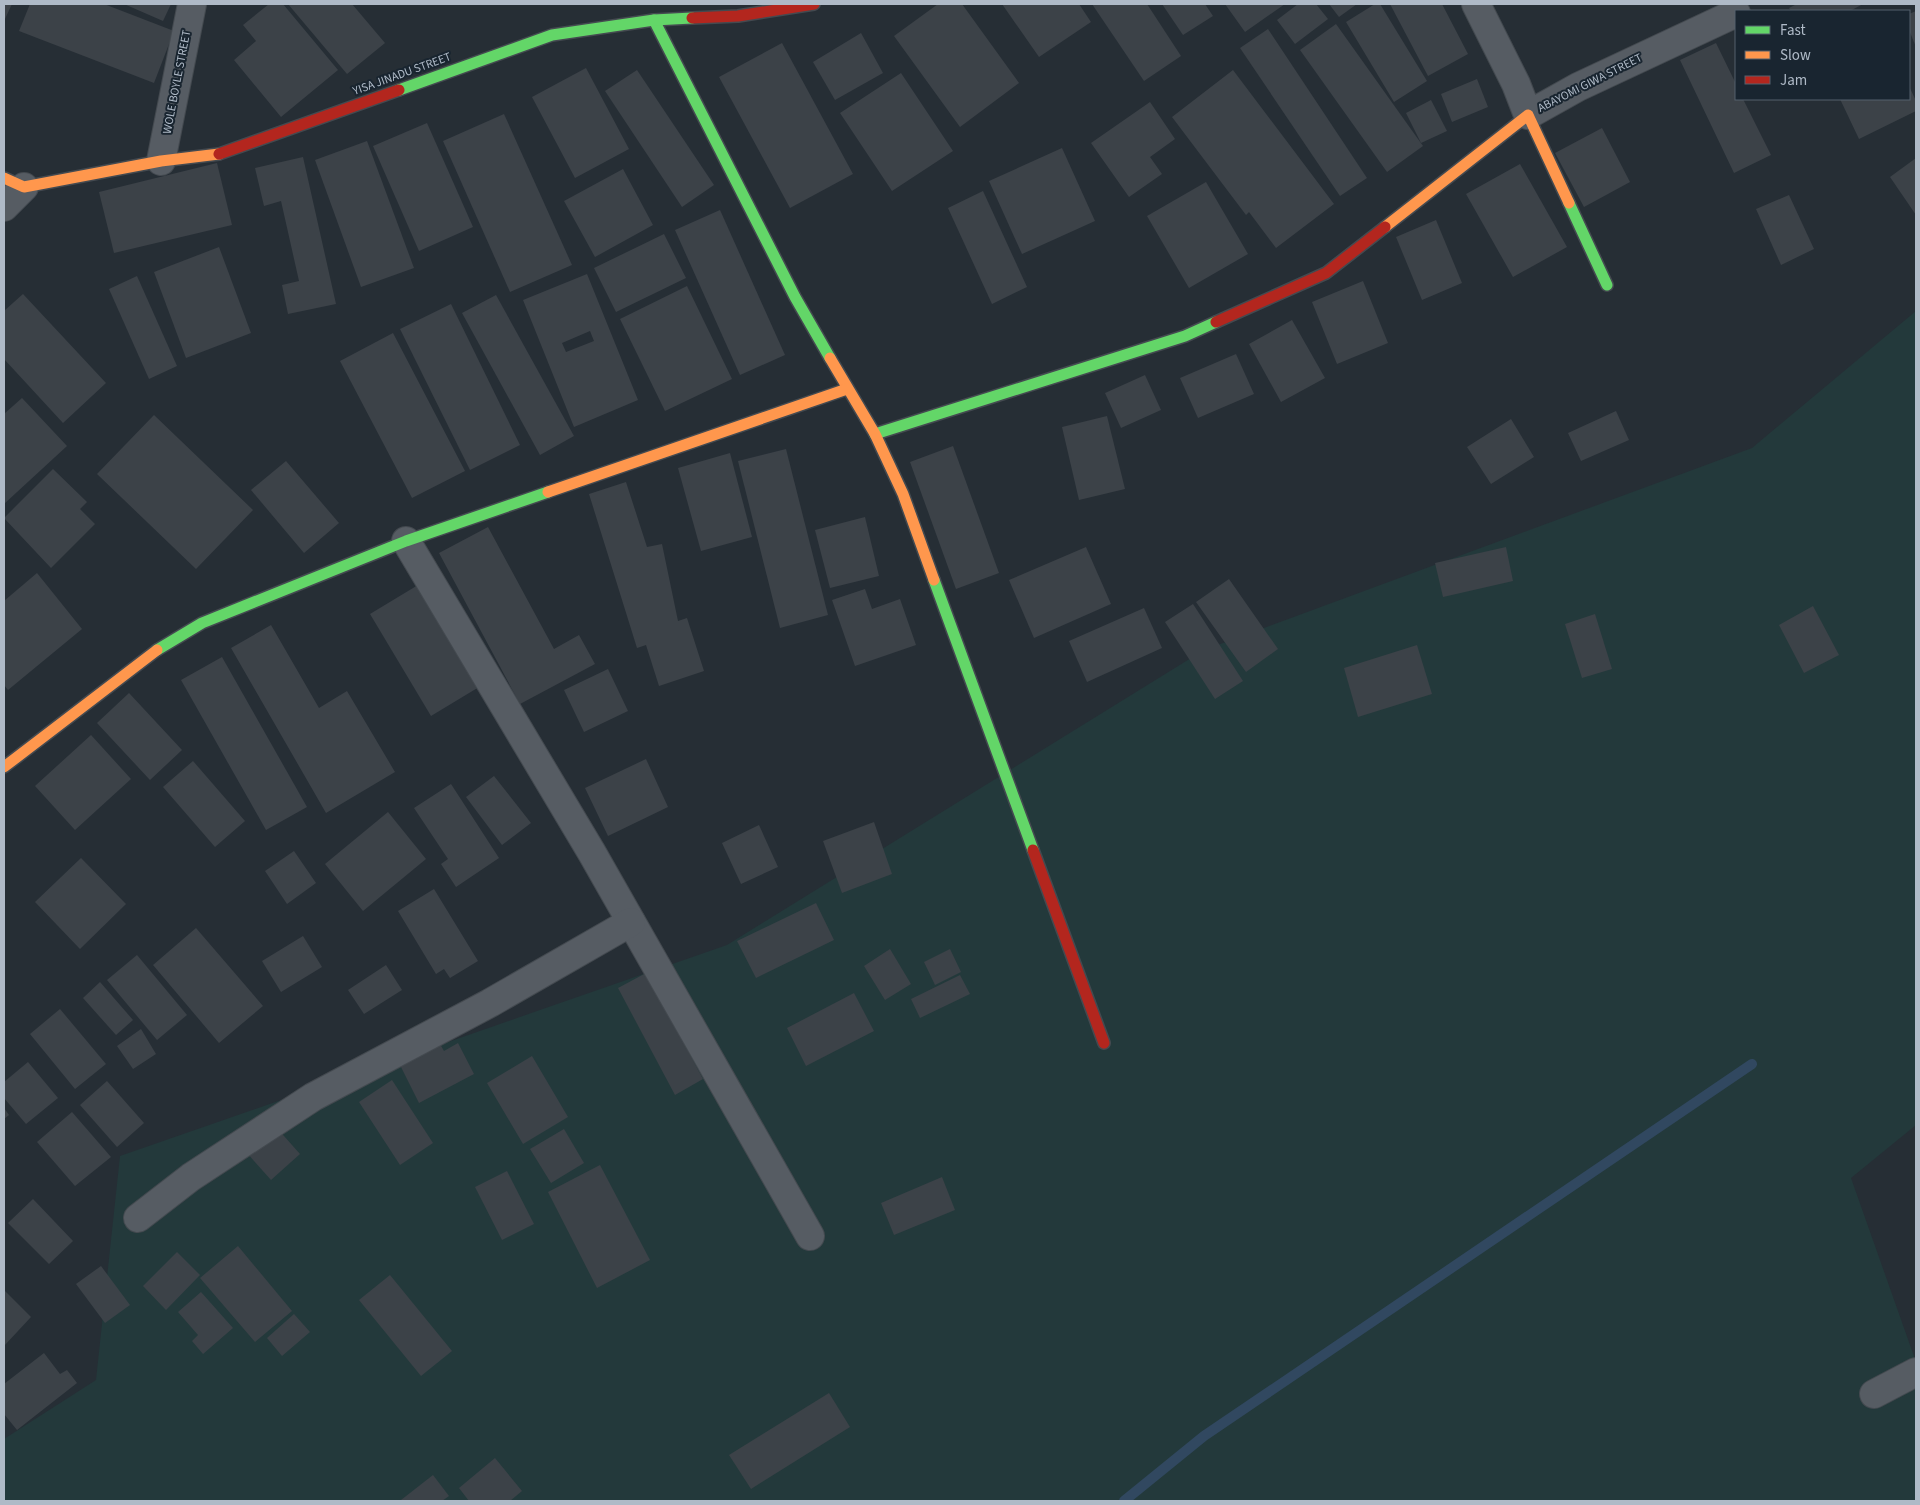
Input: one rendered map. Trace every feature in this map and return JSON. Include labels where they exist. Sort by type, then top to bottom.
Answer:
[{"type":"street","name":"WOLE BOYLE STREET","points":[[162,161],[192,4]]},
{"type":"street","name":"YISA JINADU STREET","points":[[14,182],[219,154],[552,35],[654,20],[738,16],[814,4]]},
{"type":"street","name":"ABAYOMI GIWA STREET","points":[[1476,4],[1516,84],[1528,115],[1578,88],[1735,13]]},
{"type":"street","name":"ABAYOMI GIWA STREET","points":[[1742,10],[1755,4]]},
{"type":"street","points":[[654,20],[795,297],[875,434],[903,494],[1104,1043]]},
{"type":"street","points":[[875,434],[1185,336],[1326,273],[1528,115],[1607,285]]},
{"type":"street","points":[[4,207],[14,182]]},
{"type":"street","points":[[4,767],[164,645],[202,623],[406,540],[847,389]]},
{"type":"street","points":[[406,540],[631,922],[810,1236]]},
{"type":"street","points":[[138,1218],[191,1177],[313,1098],[490,1003],[631,922]]},
{"type":"street","points":[[1874,1394],[1916,1372]]},
{"type":"green space","points":[[1916,311],[1916,1125],[1851,1178],[1916,1362],[1916,1501],[4,1501],[4,1439],[96,1380],[120,1156],[727,945],[1204,650],[1752,448]]},
{"type":"building","points":[[4,4],[12,4],[4,21]]},
{"type":"building","points":[[30,4],[104,4],[174,31],[154,83],[19,31]]},
{"type":"building","points":[[124,4],[171,4],[163,21]]},
{"type":"building","points":[[269,4],[283,4],[338,70],[281,117],[234,60],[256,41],[243,25]]},
{"type":"building","points":[[288,4],[352,4],[385,43],[347,74]]},
{"type":"building","points":[[938,4],[962,4],[1019,83],[960,127],[894,36]]},
{"type":"building","points":[[1002,4],[1079,4],[1091,22],[1039,57]]},
{"type":"building","points":[[1092,4],[1147,4],[1181,56],[1144,81]]},
{"type":"building","points":[[1162,4],[1205,4],[1213,16],[1183,35]]},
{"type":"building","points":[[1225,4],[1285,4],[1245,32]]},
{"type":"building","points":[[1298,4],[1316,4],[1328,19],[1295,44],[1277,20]]},
{"type":"building","points":[[1329,4],[1357,4],[1339,17]]},
{"type":"building","points":[[1375,4],[1380,4],[1427,81],[1394,102],[1346,22]]},
{"type":"building","points":[[1390,4],[1442,4],[1468,54],[1428,76]]},
{"type":"building","points":[[1797,4],[1863,4],[1852,10],[1790,10],[1789,8]]},
{"type":"building","points":[[1916,11],[1916,47],[1910,32],[1910,14]]},
{"type":"building","points":[[1336,24],[1423,146],[1387,172],[1300,50]]},
{"type":"building","points":[[1268,29],[1367,178],[1340,196],[1240,48]]},
{"type":"building","points":[[861,33],[883,73],[835,100],[813,62]]},
{"type":"building","points":[[782,43],[853,174],[790,208],[719,77]]},
{"type":"building","points":[[1716,43],[1735,82],[1735,100],[1744,100],[1771,155],[1734,173],[1680,60]]},
{"type":"building","points":[[586,68],[629,149],[575,178],[532,97]]},
{"type":"building","points":[[637,70],[714,185],[682,207],[605,91]]},
{"type":"building","points":[[1233,70],[1334,204],[1276,248],[1249,212],[1246,215],[1172,117]]},
{"type":"building","points":[[901,73],[953,151],[892,191],[840,113]]},
{"type":"building","points":[[1477,79],[1488,107],[1452,122],[1441,94]]},
{"type":"building","points":[[1910,88],[1916,101],[1916,111],[1859,139],[1840,100],[1910,100]]},
{"type":"building","points":[[1431,100],[1447,131],[1421,143],[1406,113]]},
{"type":"building","points":[[1150,102],[1175,139],[1150,157],[1162,174],[1129,197],[1091,143]]},
{"type":"building","points":[[504,114],[572,265],[510,292],[443,141]]},
{"type":"building","points":[[427,123],[473,227],[419,251],[373,146]]},
{"type":"building","points":[[1602,128],[1630,182],[1584,207],[1555,153]]},
{"type":"building","points":[[367,141],[414,268],[361,287],[315,160]]},
{"type":"building","points":[[1062,148],[1095,221],[1022,254],[989,181]]},
{"type":"building","points":[[303,157],[336,304],[288,314],[282,285],[299,281],[281,201],[264,206],[255,168]]},
{"type":"building","points":[[1916,158],[1916,215],[1890,177]]},
{"type":"building","points":[[217,163],[232,225],[114,253],[99,192]]},
{"type":"building","points":[[1520,164],[1567,247],[1513,277],[1466,194]]},
{"type":"building","points":[[623,169],[653,225],[595,257],[564,201]]},
{"type":"building","points":[[1206,182],[1248,254],[1189,288],[1147,216]]},
{"type":"building","points":[[983,191],[1027,287],[992,304],[948,208]]},
{"type":"building","points":[[1789,195],[1814,249],[1781,265],[1756,209]]},
{"type":"building","points":[[720,210],[785,355],[740,375],[675,230]]},
{"type":"building","points":[[1436,220],[1462,283],[1422,300],[1396,237]]},
{"type":"building","points":[[664,234],[686,278],[616,312],[594,268]]},
{"type":"building","points":[[219,247],[251,333],[186,358],[154,272]]},
{"type":"building","points":[[587,274],[638,400],[574,427],[523,300]],"holes":[[[590,331],[594,341],[566,352],[562,343]]]},
{"type":"building","points":[[137,276],[177,366],[149,379],[109,289]]},
{"type":"building","points":[[1363,281],[1388,343],[1337,364],[1312,302]]},
{"type":"building","points":[[687,286],[732,379],[665,411],[620,319]]},
{"type":"building","points":[[23,294],[106,383],[63,423],[4,359],[4,311]]},
{"type":"building","points":[[496,295],[574,436],[540,455],[462,313]]},
{"type":"building","points":[[451,304],[520,445],[470,470],[400,329]]},
{"type":"building","points":[[1292,320],[1325,378],[1281,402],[1249,344]]},
{"type":"building","points":[[393,333],[465,471],[412,498],[340,361]]},
{"type":"building","points":[[1236,354],[1254,394],[1198,418],[1180,378]]},
{"type":"building","points":[[1145,375],[1161,410],[1121,428],[1105,393]]},
{"type":"building","points":[[22,398],[67,446],[4,504],[4,414]]},
{"type":"building","points":[[1616,411],[1629,440],[1581,461],[1568,433]]},
{"type":"building","points":[[154,415],[253,510],[196,569],[97,474]]},
{"type":"building","points":[[1107,416],[1125,489],[1079,500],[1062,427]]},
{"type":"building","points":[[1511,419],[1534,457],[1491,484],[1467,447]]},
{"type":"building","points":[[953,446],[999,573],[956,589],[910,462]]},
{"type":"building","points":[[786,449],[828,615],[780,628],[738,461]]},
{"type":"building","points":[[730,453],[752,537],[701,551],[678,468]]},
{"type":"building","points":[[286,461],[339,523],[304,553],[251,490]]},
{"type":"building","points":[[53,469],[87,502],[80,509],[95,524],[51,568],[4,518]]},
{"type":"building","points":[[626,482],[647,547],[662,544],[678,621],[687,618],[704,671],[659,686],[646,645],[637,648],[589,494]]},
{"type":"building","points":[[865,517],[879,576],[830,588],[815,530]]},
{"type":"building","points":[[488,527],[554,649],[579,635],[595,664],[520,704],[439,553]]},
{"type":"building","points":[[1086,547],[1111,604],[1034,638],[1009,580]]},
{"type":"building","points":[[1506,547],[1513,581],[1443,597],[1435,563]]},
{"type":"building","points":[[37,573],[82,629],[8,690],[4,685],[4,601]]},
{"type":"building","points":[[1229,579],[1278,649],[1246,672],[1196,602]]},
{"type":"building","points":[[418,585],[479,687],[431,716],[370,614]]},
{"type":"building","points":[[865,589],[872,609],[900,599],[916,645],[855,666],[832,600]]},
{"type":"building","points":[[1193,604],[1243,681],[1215,699],[1165,622]]},
{"type":"building","points":[[1813,606],[1839,655],[1804,673],[1779,625]]},
{"type":"building","points":[[1144,608],[1162,648],[1087,682],[1069,641]]},
{"type":"building","points":[[1595,614],[1612,669],[1582,678],[1565,624]]},
{"type":"building","points":[[271,625],[319,708],[347,691],[395,772],[326,813],[231,648]]},
{"type":"building","points":[[1417,645],[1432,694],[1358,717],[1344,668]]},
{"type":"building","points":[[222,657],[307,807],[266,830],[181,680]]},
{"type":"building","points":[[608,669],[628,711],[584,732],[564,690]]},
{"type":"building","points":[[129,693],[182,750],[150,780],[97,723]]},
{"type":"building","points":[[91,735],[131,779],[75,830],[35,786]]},
{"type":"building","points":[[646,759],[668,807],[608,836],[585,788]]},
{"type":"building","points":[[193,761],[245,821],[215,847],[163,787]]},
{"type":"building","points":[[494,776],[531,823],[502,845],[466,797]]},
{"type":"building","points":[[451,784],[499,858],[456,887],[441,864],[448,859],[414,808]]},
{"type":"building","points":[[388,812],[426,859],[363,911],[325,864]]},
{"type":"building","points":[[874,822],[892,874],[842,893],[823,841]]},
{"type":"building","points":[[759,825],[778,867],[741,884],[722,843]]},
{"type":"building","points":[[294,851],[316,883],[287,904],[265,871]]},
{"type":"building","points":[[81,858],[126,904],[80,949],[35,902]]},
{"type":"building","points":[[434,889],[478,961],[450,978],[444,969],[436,974],[398,911]]},
{"type":"building","points":[[816,903],[834,940],[756,978],[737,941]]},
{"type":"building","points":[[196,928],[263,1006],[219,1043],[153,965]]},
{"type":"building","points":[[303,936],[322,967],[281,992],[262,961]]},
{"type":"building","points":[[890,949],[911,984],[885,1000],[864,966]]},
{"type":"building","points":[[950,949],[961,972],[935,985],[924,962]]},
{"type":"building","points":[[137,955],[187,1015],[157,1040],[107,980]]},
{"type":"building","points":[[386,965],[402,990],[364,1014],[348,990]]},
{"type":"building","points":[[646,973],[703,1079],[675,1095],[618,988]]},
{"type":"building","points":[[960,975],[970,994],[920,1018],[911,999]]},
{"type":"building","points":[[100,982],[133,1020],[116,1035],[83,998]]},
{"type":"building","points":[[854,993],[874,1031],[806,1066],[787,1028]]},
{"type":"building","points":[[60,1009],[106,1064],[75,1089],[30,1034]]},
{"type":"building","points":[[141,1029],[156,1054],[133,1069],[117,1046]]},
{"type":"building","points":[[458,1043],[474,1074],[419,1103],[397,1059],[440,1044],[444,1051]]},
{"type":"building","points":[[532,1056],[568,1117],[523,1144],[487,1083]]},
{"type":"building","points":[[28,1062],[58,1098],[26,1124],[4,1098],[4,1082]]},
{"type":"building","points":[[392,1080],[433,1143],[400,1165],[359,1102]]},
{"type":"building","points":[[107,1081],[144,1123],[117,1147],[80,1105]]},
{"type":"building","points":[[4,1108],[9,1115],[4,1119]]},
{"type":"building","points":[[72,1112],[111,1157],[75,1186],[37,1142]]},
{"type":"building","points":[[276,1127],[300,1154],[271,1180],[247,1153]]},
{"type":"building","points":[[564,1129],[584,1163],[551,1183],[530,1149]]},
{"type":"building","points":[[600,1165],[650,1260],[597,1288],[548,1192]]},
{"type":"building","points":[[507,1171],[534,1224],[502,1240],[475,1187]]},
{"type":"building","points":[[942,1177],[955,1210],[894,1235],[881,1203]]},
{"type":"building","points":[[33,1199],[73,1241],[49,1264],[8,1223]]},
{"type":"building","points":[[238,1246],[292,1311],[255,1342],[200,1278]]},
{"type":"building","points":[[177,1252],[200,1275],[166,1310],[143,1286]]},
{"type":"building","points":[[101,1266],[130,1305],[105,1323],[76,1284]]},
{"type":"building","points":[[390,1275],[452,1351],[421,1376],[359,1300]]},
{"type":"building","points":[[4,1290],[31,1317],[4,1346]]},
{"type":"building","points":[[201,1292],[233,1328],[203,1354],[192,1341],[198,1335],[178,1312]]},
{"type":"building","points":[[294,1314],[310,1332],[282,1356],[267,1338]]},
{"type":"building","points":[[44,1353],[60,1374],[67,1370],[77,1383],[17,1430],[4,1414],[4,1384]]},
{"type":"building","points":[[829,1393],[850,1427],[751,1489],[729,1455]]},
{"type":"building","points":[[495,1458],[522,1491],[510,1501],[469,1501],[459,1488]]},
{"type":"building","points":[[433,1475],[449,1496],[442,1501],[401,1500]]},
{"type":"waterway","points":[[1124,1501],[1204,1436],[1752,1064]]},
{"type":"traffic: fast","points":[[399,90],[552,35],[654,20],[692,18]]},
{"type":"traffic: fast","points":[[654,20],[795,297],[830,358]]},
{"type":"traffic: fast","points":[[1569,203],[1607,285]]},
{"type":"traffic: fast","points":[[875,434],[1185,336],[1216,322]]},
{"type":"traffic: fast","points":[[157,650],[202,623],[406,541],[548,492]]},
{"type":"traffic: fast","points":[[934,580],[1033,850]]},
{"type":"traffic: slow","points":[[1385,227],[1528,115],[1569,203]]},
{"type":"traffic: slow","points":[[4,178],[24,187],[161,161],[219,154]]},
{"type":"traffic: slow","points":[[830,358],[875,434],[903,494],[934,580]]},
{"type":"traffic: slow","points":[[548,492],[847,389]]},
{"type":"traffic: slow","points":[[4,767],[157,650]]},
{"type":"traffic: jam","points":[[692,18],[738,16],[814,4]]},
{"type":"traffic: jam","points":[[219,154],[399,90]]},
{"type":"traffic: jam","points":[[1216,322],[1326,273],[1385,227]]},
{"type":"traffic: jam","points":[[1033,850],[1104,1043]]}]
